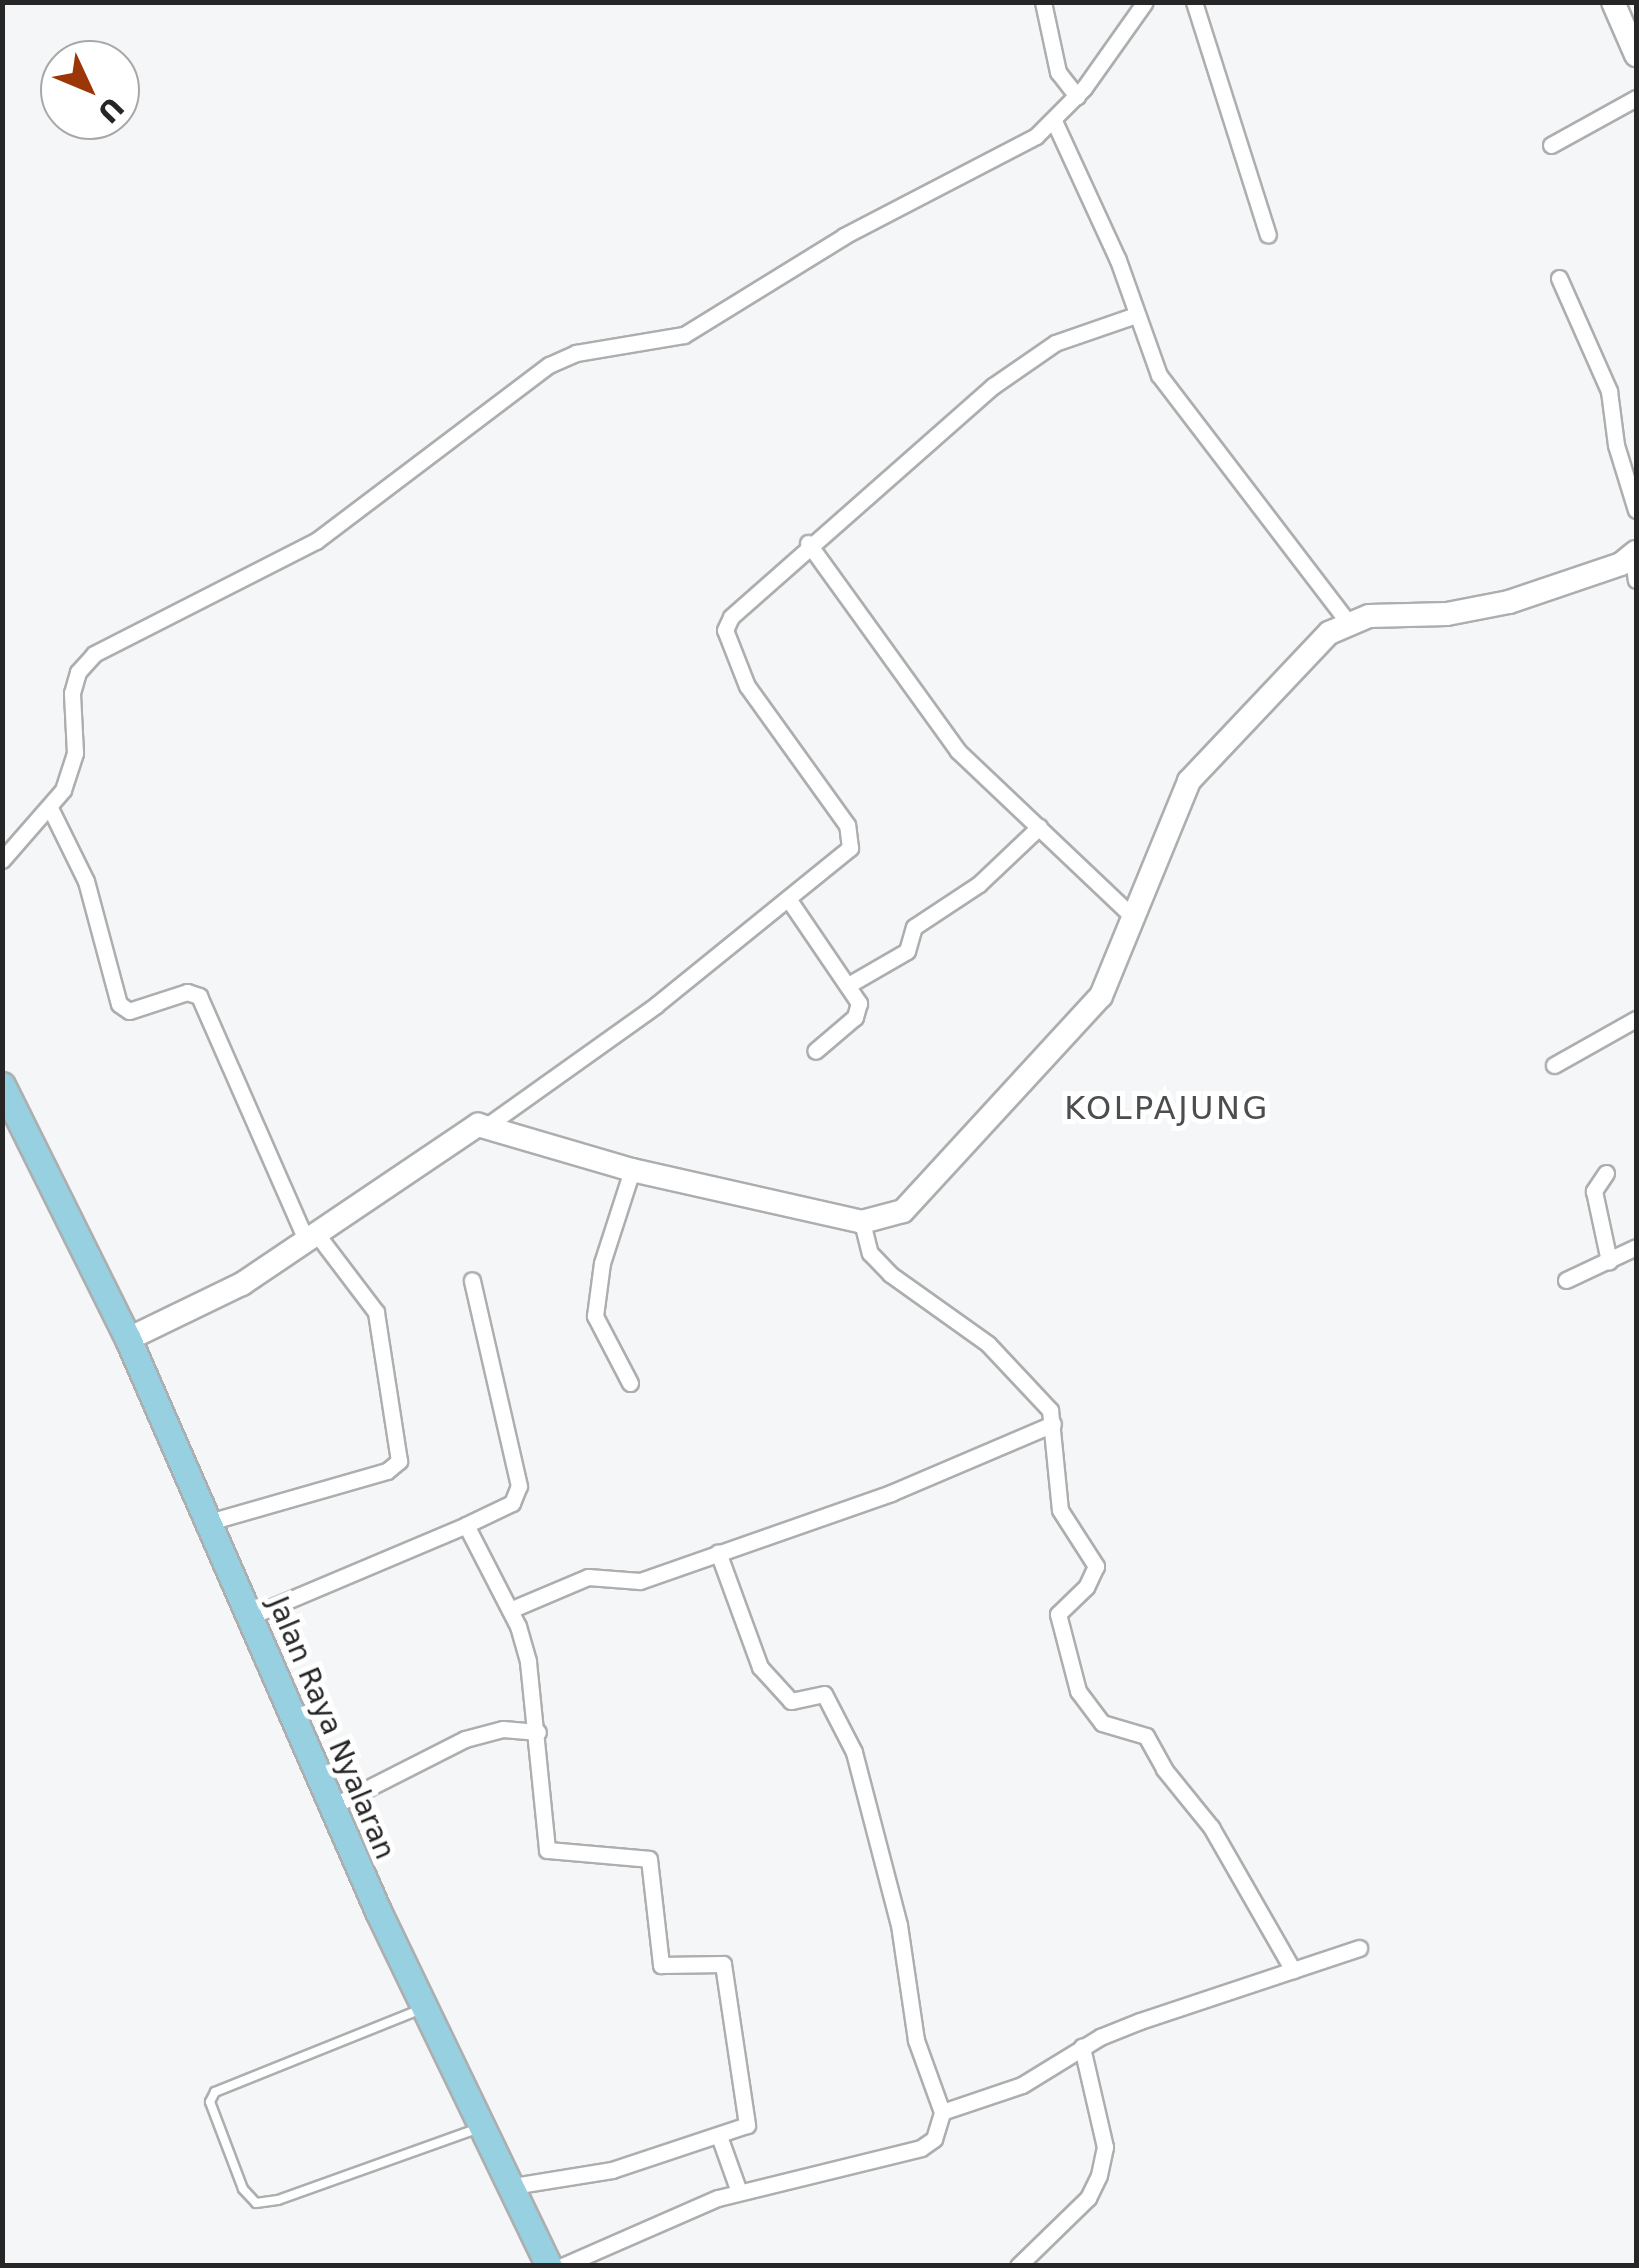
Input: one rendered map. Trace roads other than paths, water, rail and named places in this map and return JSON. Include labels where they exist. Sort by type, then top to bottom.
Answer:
[{"type":"main road","name":"Jalan Raya Nyalaran","points":[[2,1085],[128,1339],[423,2008],[507,2187],[549,2266]]},
{"type":"street","points":[[1043,2],[1058,72],[1077,96]]},
{"type":"street","points":[[2,860],[51,810],[75,753],[72,693],[78,672],[94,654],[316,541],[548,365],[576,353],[684,336],[844,236],[1054,121],[1077,96],[1145,2]]},
{"type":"street","points":[[1194,2],[1268,235]]},
{"type":"street","points":[[1613,2],[1636,56]]},
{"type":"street","points":[[1550,145],[1636,98]]},
{"type":"street","points":[[1054,121],[1178,407],[1347,622]]},
{"type":"street","points":[[1559,278],[1609,391],[1616,445],[1636,510]]},
{"type":"street","points":[[128,1339],[221,1296],[450,1138],[488,1124],[838,860],[852,838],[747,686],[724,630],[808,543],[1033,356],[1088,328],[1136,315]]},
{"type":"street","points":[[808,543],[917,700],[958,751],[1134,918]]},
{"type":"street","points":[[488,1124],[632,1170],[862,1222],[882,1220],[918,1198],[1078,1025],[1112,981],[1164,829],[1189,781],[1307,654],[1347,622],[1474,610],[1635,563]]},
{"type":"street","points":[[51,810],[86,881],[119,1004],[128,1012],[188,992],[199,996],[311,1237],[376,1312],[398,1461],[387,1471],[209,1522]]},
{"type":"street","points":[[850,984],[907,952],[914,927],[979,884],[1039,827]]},
{"type":"street","points":[[789,900],[850,984],[860,1012],[815,1052]]},
{"type":"street","points":[[1554,1066],[1636,1019]]},
{"type":"street","points":[[630,1383],[602,1338],[596,1302],[632,1170]]},
{"type":"street","points":[[1606,1172],[1594,1200],[1609,1262]]},
{"type":"street","points":[[862,1222],[870,1253],[890,1274],[988,1344],[1037,1390],[1053,1424],[1060,1510],[1096,1566],[1086,1587],[1058,1614],[1078,1691],[1102,1724],[1146,1736],[1164,1769],[1202,1812],[1293,1970]]},
{"type":"street","points":[[1566,1280],[1636,1247]]},
{"type":"street","points":[[251,1616],[512,1503],[520,1486],[472,1280]]},
{"type":"street","points":[[510,1610],[588,1577],[630,1583],[892,1493],[1053,1424]]},
{"type":"street","points":[[466,1525],[510,1610],[528,1662],[548,1850],[650,1860],[661,1964],[724,1964],[749,2121],[719,2136],[612,2170],[507,2187]]},
{"type":"street","points":[[562,2266],[629,2232],[739,2192],[921,2148],[934,2140],[942,2112],[916,2040],[899,1925],[854,1752],[824,1694],[791,1701],[760,1666],[718,1552]]},
{"type":"street","points":[[333,1806],[465,1739],[503,1729],[538,1732]]},
{"type":"street","points":[[942,2112],[1022,2086],[1082,2047],[1359,1948]]},
{"type":"street","points":[[1018,2266],[1088,2198],[1100,2175],[1104,2147],[1082,2047]]},
{"type":"street","points":[[719,2136],[739,2192]]},
{"type":"lane","points":[[423,2008],[214,2092],[210,2102],[243,2188],[256,2203],[278,2200],[479,2128]]},
{"type":"district","name":"KOLPAJUNG","points":[[1167,1108]]}]
